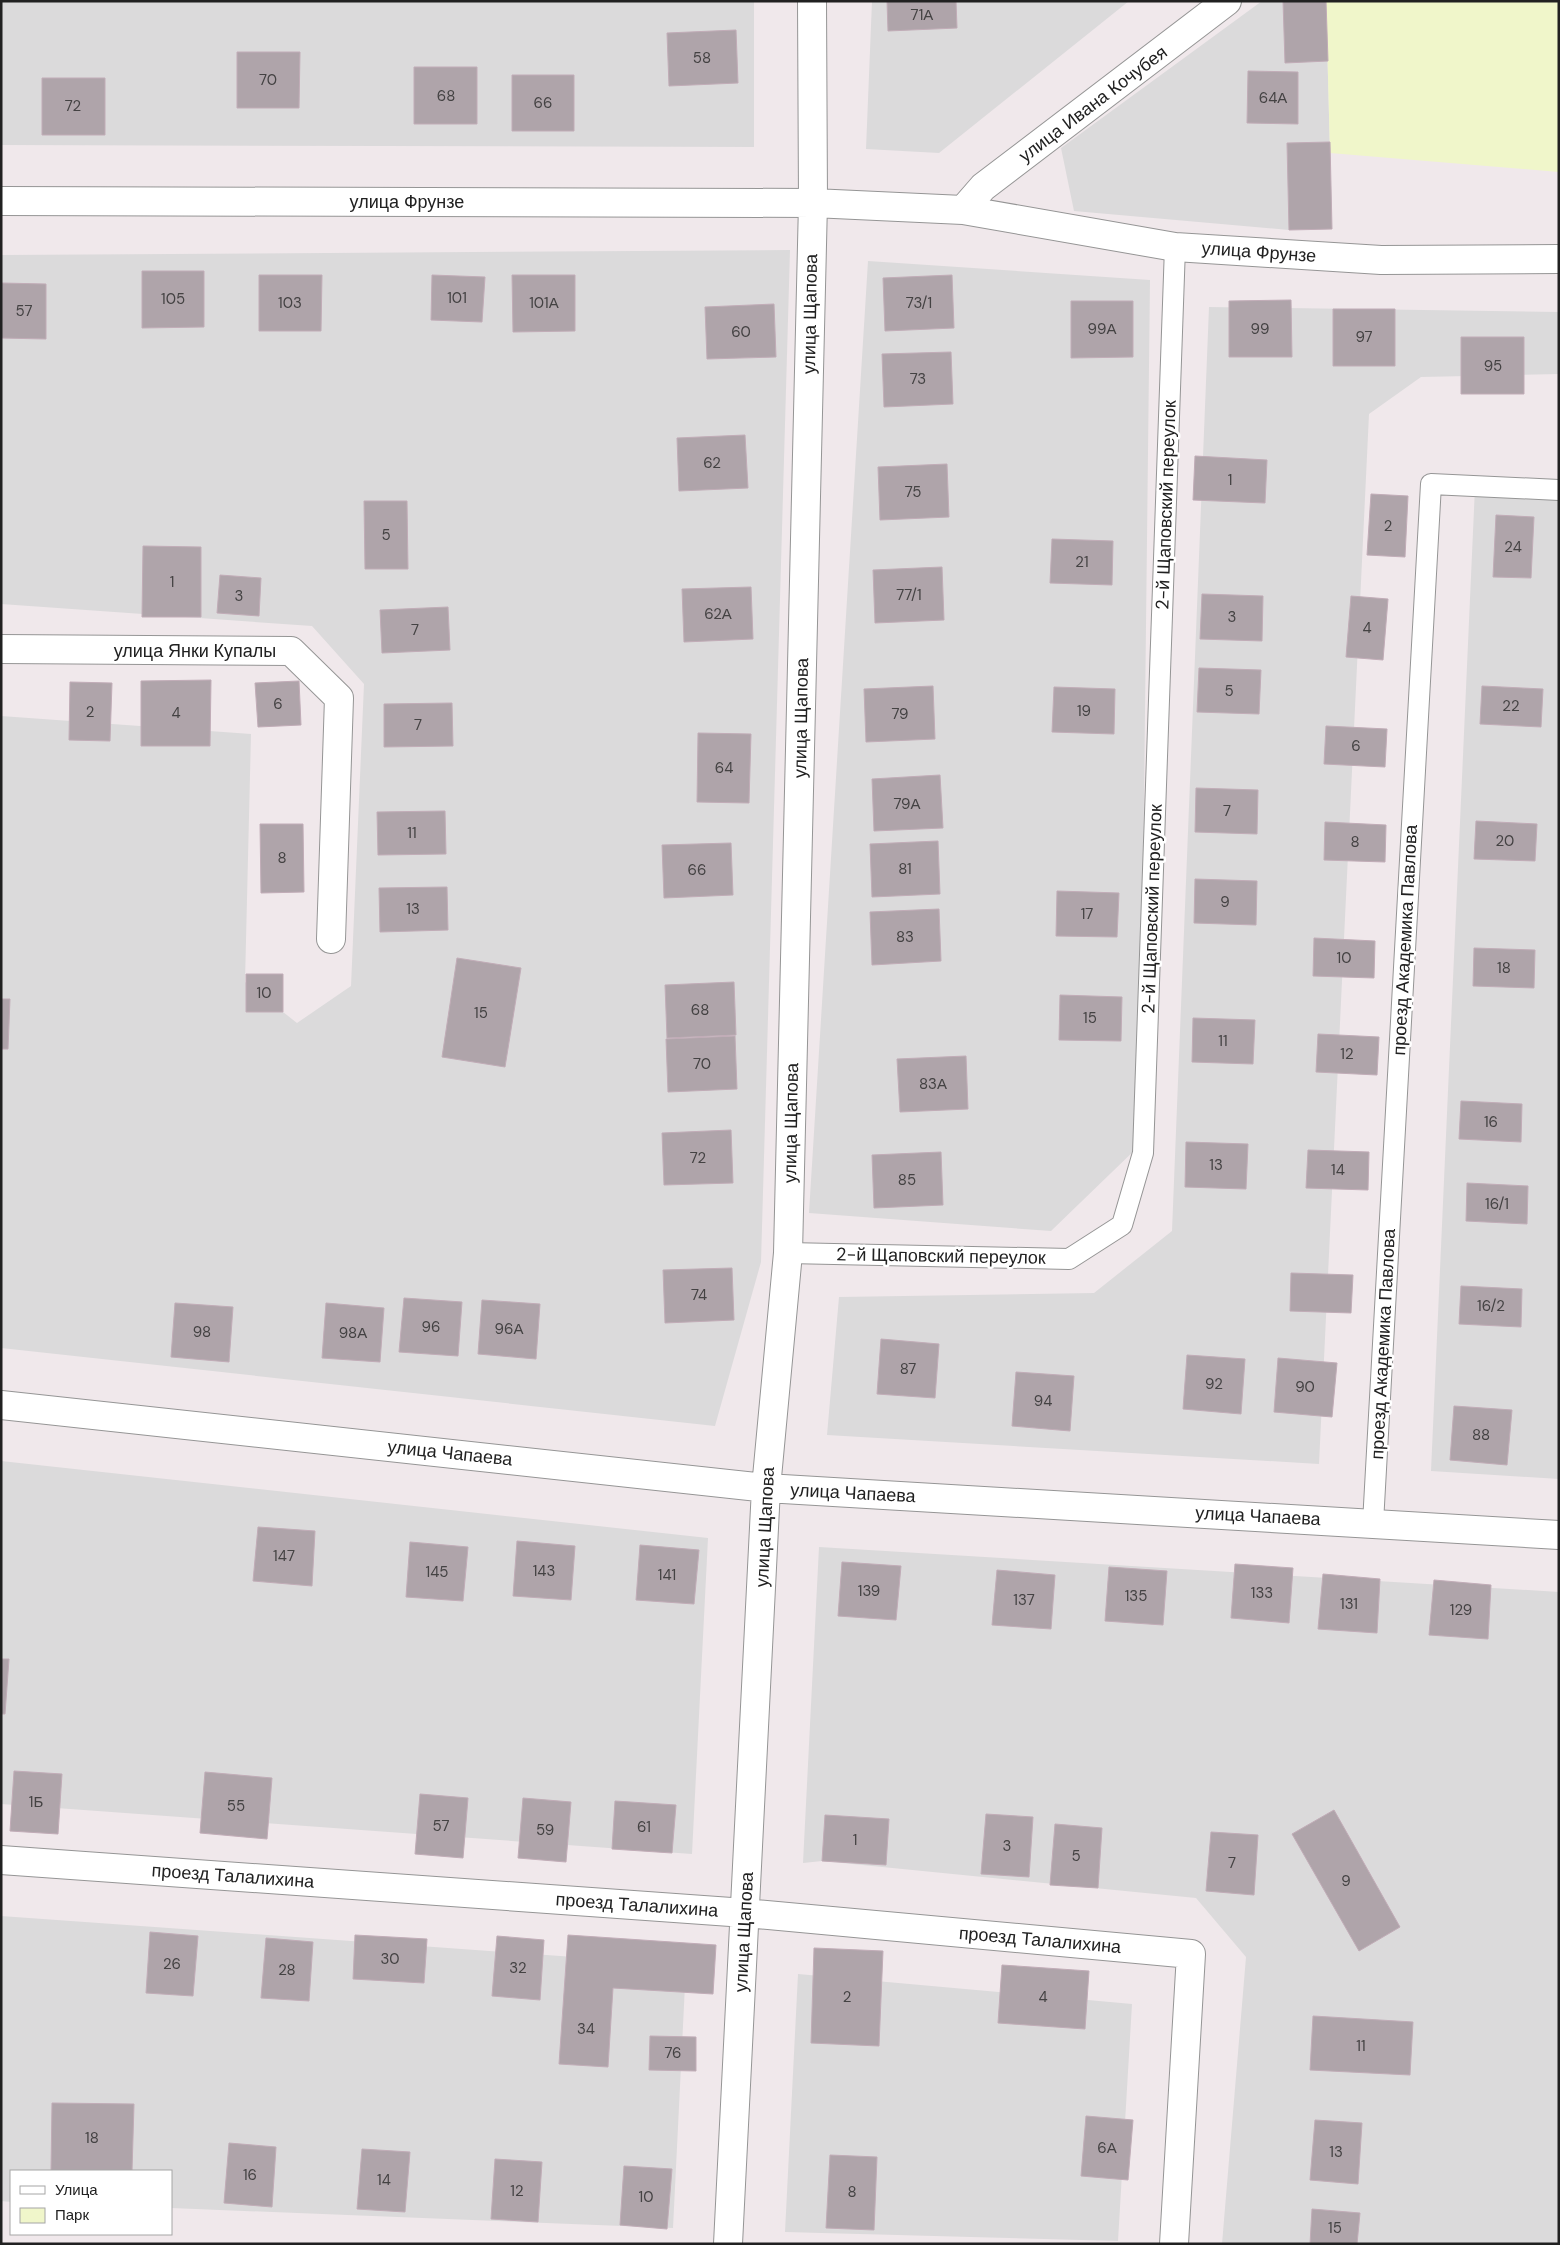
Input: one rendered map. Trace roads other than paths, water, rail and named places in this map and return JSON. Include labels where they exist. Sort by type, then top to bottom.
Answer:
[{"type":"street","name":"улица Щапова","points":[[728,2244],[766,1488],[788,1253],[813,203],[812,1]]},
{"type":"street","name":"улица Ивана Кочубея","points":[[962,210],[983,187],[1227,1]]},
{"type":"street","name":"улица Фрунзе","points":[[1,201],[813,203],[962,210],[1175,247],[1381,260],[1559,259]]},
{"type":"street","name":"улица Янки Купалы","points":[[1,649],[292,651],[339,698],[331,939]]},
{"type":"street","name":"улица Чапаева","points":[[1,1405],[766,1488],[1559,1535]]},
{"type":"street","name":"проезд Талалихина","points":[[1,1860],[745,1913],[1191,1954],[1174,2244]]},
{"type":"lane","name":"2-й Щаповский переулок","points":[[788,1253],[1068,1259],[1122,1225],[1143,1153],[1175,247]]},
{"type":"lane","name":"проезд Академика Павлова","points":[[1373,1523],[1431,484],[1559,490]]}]
